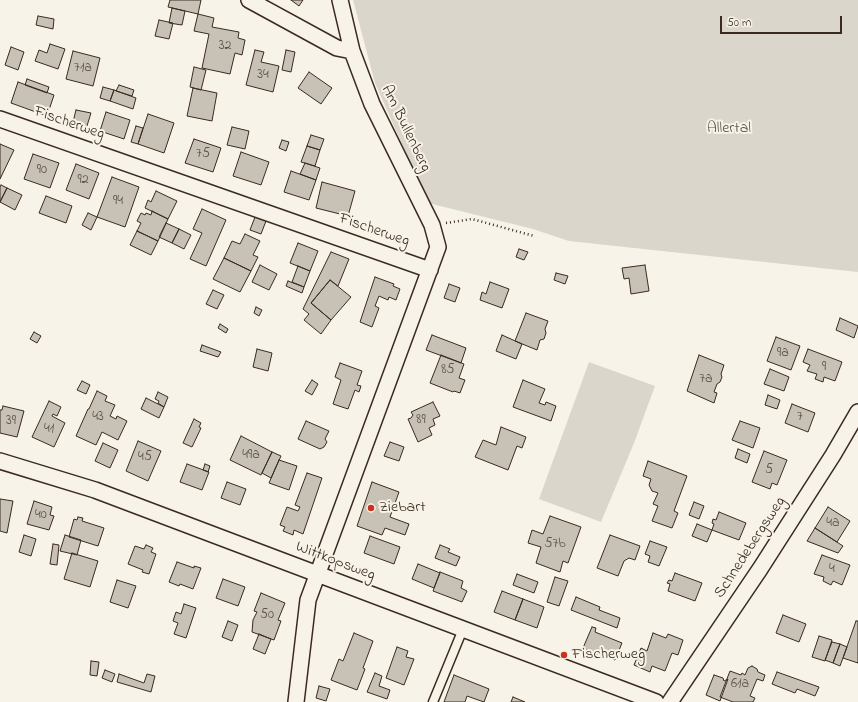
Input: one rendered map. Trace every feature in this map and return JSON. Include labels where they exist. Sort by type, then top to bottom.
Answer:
[{"type":"street","points":[[249,0],[337,48],[352,51]]},
{"type":"street","name":"Am Bullenberg","points":[[340,0],[352,51],[372,104],[432,225],[438,247],[430,270]]},
{"type":"street","name":"Fischerweg","points":[[0,119],[430,270]]},
{"type":"street","points":[[296,702],[308,600],[430,270]]},
{"type":"street","name":"Schnedebergsweg","points":[[670,702],[773,549],[833,456],[858,412]]},
{"type":"street","name":"Wittkopsweg","points":[[0,461],[95,490],[656,702]]},
{"type":"lane","points":[[433,702],[463,629]]},
{"type":"path","points":[[432,225],[472,219],[534,236]]},
{"type":"green space","name":"Allertal","points":[[353,0],[858,0],[858,272],[569,241],[533,229],[428,203],[375,83]]},
{"type":"green space","points":[[589,362],[655,386],[634,443],[601,522],[539,499]]},
{"type":"building","points":[[170,0],[201,0],[198,14],[168,7]]},
{"type":"building","points":[[291,0],[303,0],[299,6]]},
{"type":"building","points":[[172,8],[185,11],[182,25],[169,23]]},
{"type":"building","points":[[198,14],[214,18],[212,27],[239,32],[238,38],[245,40],[242,55],[235,53],[230,74],[202,68],[209,34],[194,31]]},
{"type":"building","points":[[38,16],[54,19],[53,29],[36,25]]},
{"type":"building","points":[[159,20],[173,23],[169,39],[155,36]]},
{"type":"building","points":[[50,44],[65,49],[58,69],[35,61],[39,50],[47,53]]},
{"type":"building","points":[[11,47],[24,52],[18,70],[5,65]]},
{"type":"building","points":[[255,50],[264,52],[261,62],[279,66],[273,92],[246,85]]},
{"type":"building","points":[[286,50],[295,52],[291,72],[282,70]]},
{"type":"building","points":[[73,51],[100,58],[93,86],[66,79]]},
{"type":"building","points":[[194,67],[206,70],[201,90],[190,87]]},
{"type":"building","points":[[309,72],[332,88],[321,104],[298,88]]},
{"type":"building","points":[[27,79],[49,87],[47,93],[25,85]]},
{"type":"building","points":[[18,82],[54,95],[47,116],[11,103]]},
{"type":"building","points":[[119,85],[134,90],[132,96],[116,91]]},
{"type":"building","points":[[103,87],[114,90],[110,101],[100,98]]},
{"type":"building","points":[[193,88],[217,93],[212,121],[187,116]]},
{"type":"building","points":[[114,90],[136,98],[133,109],[110,101]]},
{"type":"building","points":[[76,110],[91,113],[86,129],[72,126]]},
{"type":"building","points":[[106,112],[130,120],[124,139],[100,131]]},
{"type":"building","points":[[148,114],[174,123],[164,153],[138,144]]},
{"type":"building","points":[[136,126],[143,128],[138,144],[131,142]]},
{"type":"building","points":[[232,127],[249,131],[245,149],[227,145]]},
{"type":"building","points":[[311,135],[324,139],[320,150],[307,146]]},
{"type":"building","points":[[194,139],[221,148],[213,172],[185,163]]},
{"type":"building","points":[[282,140],[289,142],[286,151],[279,148]]},
{"type":"building","points":[[0,144],[14,150],[0,179]]},
{"type":"building","points":[[307,146],[320,150],[315,166],[301,162]]},
{"type":"building","points":[[241,152],[269,162],[261,185],[233,176]]},
{"type":"building","points":[[33,154],[59,163],[50,188],[24,179]]},
{"type":"building","points":[[305,163],[320,168],[316,180],[300,174]]},
{"type":"building","points":[[76,164],[99,173],[89,199],[66,190]]},
{"type":"building","points":[[291,171],[316,180],[309,200],[284,192]]},
{"type":"building","points":[[112,177],[139,187],[125,227],[97,217]]},
{"type":"building","points":[[322,182],[355,191],[348,216],[316,208]]},
{"type":"building","points":[[1,185],[7,188],[0,202],[0,187]]},
{"type":"building","points":[[7,188],[22,195],[15,210],[0,202]]},
{"type":"building","points":[[156,191],[177,201],[168,219],[145,208],[148,200],[151,202]]},
{"type":"building","points":[[46,196],[72,206],[66,223],[39,213]]},
{"type":"building","points":[[202,209],[226,220],[206,266],[190,259],[202,233],[193,229]]},
{"type":"building","points":[[152,211],[168,219],[158,241],[137,231],[141,223],[137,221],[141,213],[151,215]]},
{"type":"building","points":[[88,213],[97,217],[91,230],[82,225]]},
{"type":"building","points":[[255,217],[266,221],[261,234],[250,230]]},
{"type":"building","points":[[166,223],[179,229],[172,243],[159,237]]},
{"type":"building","points":[[179,229],[191,235],[184,249],[172,243]]},
{"type":"building","points":[[137,231],[158,241],[151,255],[130,245]]},
{"type":"building","points":[[245,234],[260,241],[253,255],[258,257],[251,271],[224,258],[232,241],[240,244]]},
{"type":"building","points":[[298,243],[318,251],[310,271],[290,263]]},
{"type":"building","points":[[519,249],[528,252],[524,260],[516,257]]},
{"type":"building","points":[[331,252],[349,259],[338,286],[330,280],[311,303],[331,320],[321,334],[304,320],[309,314],[303,309]]},
{"type":"building","points":[[224,258],[251,271],[240,292],[213,279]]},
{"type":"building","points":[[260,265],[277,274],[269,290],[252,282]]},
{"type":"building","points":[[645,265],[649,291],[631,294],[629,278],[624,279],[622,268]]},
{"type":"building","points":[[298,266],[310,271],[304,287],[292,282]]},
{"type":"building","points":[[556,273],[568,276],[565,284],[554,280]]},
{"type":"building","points":[[375,277],[394,284],[393,286],[400,289],[396,300],[389,297],[388,300],[379,296],[375,306],[379,308],[372,327],[360,322]]},
{"type":"building","points":[[330,280],[351,297],[331,320],[311,303]]},
{"type":"building","points":[[288,281],[304,287],[302,293],[286,286]]},
{"type":"building","points":[[490,282],[509,289],[502,308],[480,300],[482,292],[486,294]]},
{"type":"building","points":[[449,284],[460,288],[455,302],[444,298]]},
{"type":"building","points":[[213,290],[224,295],[217,309],[206,304]]},
{"type":"building","points":[[256,307],[262,310],[259,316],[254,313]]},
{"type":"building","points":[[526,313],[548,321],[544,339],[540,340],[537,350],[515,341]]},
{"type":"building","points":[[840,318],[858,326],[854,338],[836,330]]},
{"type":"building","points":[[220,324],[228,329],[226,333],[218,328]]},
{"type":"building","points":[[34,332],[41,336],[37,343],[30,339]]},
{"type":"building","points":[[432,335],[466,348],[461,363],[426,350]]},
{"type":"building","points":[[502,335],[522,344],[516,359],[496,351]]},
{"type":"building","points":[[776,337],[800,346],[791,370],[767,361]]},
{"type":"building","points":[[202,345],[221,352],[218,357],[200,351]]},
{"type":"building","points":[[257,349],[272,353],[268,371],[253,367]]},
{"type":"building","points":[[808,349],[842,362],[835,381],[824,377],[823,382],[815,379],[817,374],[807,371],[810,365],[803,362]]},
{"type":"building","points":[[441,355],[464,364],[459,378],[465,380],[460,393],[453,392],[430,383]]},
{"type":"building","points":[[699,355],[724,365],[721,374],[722,377],[714,392],[717,393],[714,403],[687,391]]},
{"type":"building","points":[[340,363],[362,371],[357,385],[361,386],[359,392],[355,390],[348,409],[333,404],[341,380],[335,377]]},
{"type":"building","points":[[770,369],[789,377],[784,391],[764,384]]},
{"type":"building","points":[[312,380],[318,384],[312,395],[305,391]]},
{"type":"building","points":[[523,380],[545,389],[539,403],[545,405],[546,402],[556,406],[551,421],[513,407]]},
{"type":"building","points":[[82,381],[90,385],[86,394],[77,390]]},
{"type":"building","points":[[97,391],[107,396],[105,401],[115,405],[110,416],[116,419],[117,416],[127,421],[118,440],[102,432],[96,445],[76,436]]},
{"type":"building","points":[[158,392],[168,397],[164,407],[155,399]]},
{"type":"building","points":[[768,395],[780,400],[777,409],[765,405]]},
{"type":"building","points":[[146,398],[164,407],[159,418],[141,409]]},
{"type":"building","points":[[49,401],[61,407],[57,416],[53,414],[52,416],[65,423],[54,447],[32,437]]},
{"type":"building","points":[[433,402],[440,416],[433,419],[435,425],[429,428],[432,435],[418,442],[408,419],[413,415],[411,412]]},
{"type":"building","points":[[792,404],[815,413],[808,432],[785,423]]},
{"type":"building","points":[[3,406],[24,411],[17,437],[0,433],[0,410],[2,410]]},
{"type":"building","points":[[194,419],[201,423],[199,427],[201,428],[192,447],[183,443]]},
{"type":"building","points":[[306,421],[329,431],[325,439],[327,442],[324,447],[320,449],[298,439]]},
{"type":"building","points":[[740,421],[760,428],[753,448],[732,440]]},
{"type":"building","points":[[501,427],[526,437],[522,448],[517,446],[508,470],[475,457],[483,440],[496,445]]},
{"type":"building","points":[[241,436],[272,452],[261,475],[230,460]]},
{"type":"building","points":[[138,441],[161,451],[148,481],[126,471]]},
{"type":"building","points":[[390,442],[404,447],[399,461],[384,456]]},
{"type":"building","points":[[103,443],[118,450],[110,468],[95,461]]},
{"type":"building","points":[[738,449],[750,454],[747,463],[735,458]]},
{"type":"building","points":[[764,451],[787,460],[777,485],[772,483],[770,489],[752,482]]},
{"type":"building","points":[[272,452],[281,456],[271,478],[262,473]]},
{"type":"building","points":[[279,460],[297,466],[289,490],[269,483]]},
{"type":"building","points":[[648,461],[687,476],[674,511],[678,513],[672,528],[652,521],[658,506],[653,504],[658,493],[652,491],[649,485],[651,479],[643,476]]},
{"type":"building","points":[[187,464],[209,472],[202,490],[180,482]]},
{"type":"building","points":[[205,464],[210,466],[208,472],[203,470]]},
{"type":"building","points":[[307,473],[322,478],[303,534],[294,530],[293,535],[283,531],[285,527],[280,525],[287,507],[298,511],[300,507],[295,505]]},
{"type":"building","points":[[227,482],[246,489],[240,505],[221,498]]},
{"type":"building","points":[[372,482],[399,492],[390,517],[409,524],[405,535],[385,528],[382,535],[357,526]]},
{"type":"building","points":[[0,499],[13,501],[7,533],[0,531]]},
{"type":"building","points":[[34,501],[52,507],[50,515],[54,516],[49,530],[27,524]]},
{"type":"building","points":[[694,502],[704,506],[699,519],[689,515]]},
{"type":"building","points":[[828,507],[850,521],[837,542],[815,528]]},
{"type":"building","points":[[719,512],[746,523],[739,540],[712,530],[714,524],[712,523],[713,519],[716,520]]},
{"type":"building","points":[[550,516],[581,527],[568,563],[563,561],[560,572],[536,563],[541,547],[528,543],[532,530],[543,534]]},
{"type":"building","points":[[78,517],[83,518],[82,521],[104,528],[98,546],[69,537],[74,519],[77,520]]},
{"type":"building","points":[[697,524],[712,530],[707,542],[692,536]]},
{"type":"building","points":[[815,528],[843,546],[838,553],[807,541]]},
{"type":"building","points":[[24,535],[36,539],[31,556],[19,552]]},
{"type":"building","points":[[65,535],[81,540],[77,555],[60,551]]},
{"type":"building","points":[[610,535],[640,546],[635,560],[629,558],[624,561],[618,576],[597,568]]},
{"type":"building","points":[[370,536],[400,547],[394,564],[364,553]]},
{"type":"building","points":[[650,541],[667,547],[659,566],[648,562],[650,556],[645,554]]},
{"type":"building","points":[[53,544],[59,545],[57,565],[50,564]]},
{"type":"building","points":[[146,545],[153,548],[151,552],[156,554],[149,574],[142,572],[143,570],[128,564],[135,546],[144,549]]},
{"type":"building","points":[[440,545],[450,549],[448,552],[460,557],[456,566],[435,558]]},
{"type":"building","points":[[72,553],[98,561],[90,587],[64,579]]},
{"type":"building","points":[[822,555],[850,565],[842,585],[833,581],[831,585],[823,581],[824,577],[814,574]]},
{"type":"building","points":[[177,562],[194,568],[194,566],[201,568],[193,589],[169,582]]},
{"type":"building","points":[[418,564],[440,573],[434,588],[412,579]]},
{"type":"building","points":[[440,572],[463,581],[461,588],[467,591],[462,602],[433,591]]},
{"type":"building","points":[[675,573],[702,583],[695,601],[668,591],[670,584],[667,583],[669,580],[672,581]]},
{"type":"building","points":[[517,574],[538,582],[534,593],[513,585]]},
{"type":"building","points":[[555,577],[568,581],[559,606],[547,602]]},
{"type":"building","points":[[223,579],[245,587],[238,606],[216,598]]},
{"type":"building","points":[[117,580],[136,586],[128,608],[110,602]]},
{"type":"building","points":[[502,591],[523,599],[515,620],[494,612]]},
{"type":"building","points":[[261,593],[285,603],[278,620],[281,621],[274,640],[252,632],[253,620],[257,612],[254,611]]},
{"type":"building","points":[[576,597],[600,607],[599,610],[620,618],[617,628],[571,610]]},
{"type":"building","points":[[523,599],[544,607],[537,628],[515,620]]},
{"type":"building","points":[[184,604],[196,608],[186,638],[174,634],[178,623],[173,621],[176,612],[181,614]]},
{"type":"building","points":[[783,615],[806,624],[799,642],[776,633]]},
{"type":"building","points":[[228,621],[238,625],[232,641],[222,637]]},
{"type":"building","points":[[856,621],[858,621],[858,663],[843,658]]},
{"type":"building","points":[[592,627],[596,628],[595,632],[622,643],[615,660],[598,654],[597,659],[587,655],[588,650],[583,648]]},
{"type":"building","points":[[354,633],[373,641],[357,690],[331,680],[339,659],[343,661]]},
{"type":"building","points":[[653,633],[666,638],[668,634],[683,640],[678,655],[672,653],[665,671],[652,666],[650,672],[634,665],[641,648],[647,651]]},
{"type":"building","points":[[259,634],[271,639],[265,654],[253,649]]},
{"type":"building","points":[[819,636],[832,640],[825,661],[812,657]]},
{"type":"building","points":[[832,642],[840,644],[833,663],[825,660]]},
{"type":"building","points":[[840,644],[847,647],[840,666],[833,663]]},
{"type":"building","points":[[397,647],[408,651],[406,657],[414,659],[404,685],[386,678]]},
{"type":"building","points":[[91,661],[99,662],[97,676],[90,675]]},
{"type":"building","points":[[752,666],[757,669],[758,672],[765,675],[763,681],[757,679],[750,696],[755,698],[753,702],[733,702],[720,697],[730,671],[745,675],[748,668]]},
{"type":"building","points":[[105,670],[115,674],[112,682],[102,678]]},
{"type":"building","points":[[777,672],[819,687],[815,696],[797,689],[795,693],[772,684]]},
{"type":"building","points":[[375,673],[382,676],[379,686],[390,690],[387,699],[367,692]]},
{"type":"building","points":[[119,674],[144,683],[147,674],[155,676],[151,692],[117,682]]},
{"type":"building","points":[[454,675],[489,689],[484,702],[467,696],[465,702],[444,702]]},
{"type":"building","points":[[714,675],[723,678],[724,681],[728,679],[720,701],[706,695]]},
{"type":"building","points":[[319,686],[330,689],[326,701],[316,698]]},
{"type":"building","points":[[513,697],[525,702],[511,702]]},
{"type":"place","name":"Ziebart","points":[[371,508]]},
{"type":"place","name":"Fischerweg","points":[[564,655]]}]
